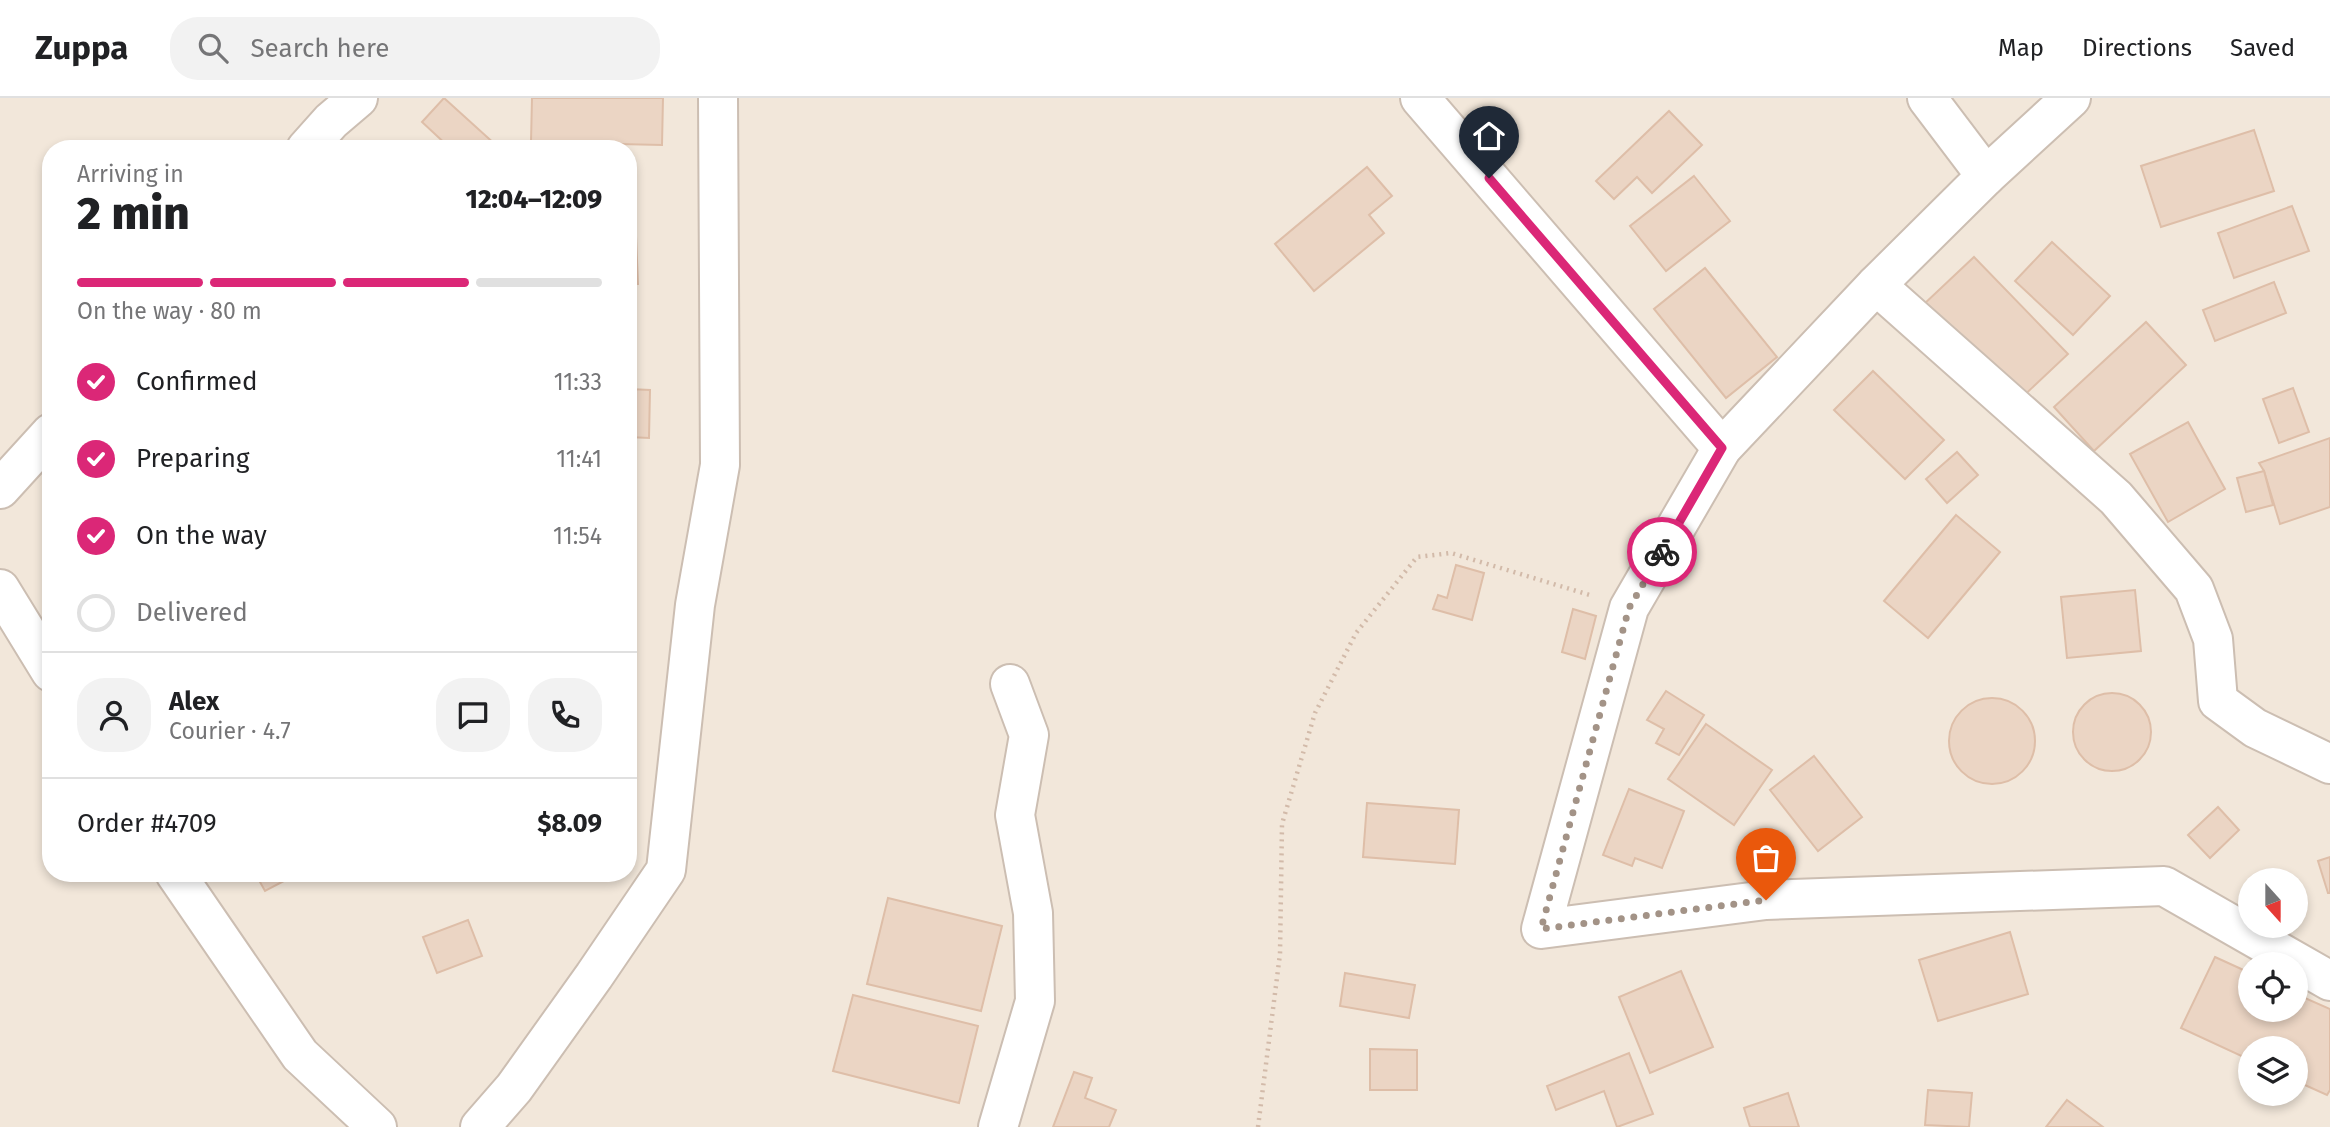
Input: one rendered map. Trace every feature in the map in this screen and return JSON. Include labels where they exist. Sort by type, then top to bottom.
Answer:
[{"type":"street","points":[[314,140],[358,98]]},
{"type":"street","points":[[480,1127],[514,1088],[666,870],[695,605],[720,465],[718,98]]},
{"type":"street","points":[[1420,98],[1722,448]]},
{"type":"street","points":[[1927,98],[1986,176]]},
{"type":"street","points":[[2071,98],[1986,176],[1876,285],[1722,448],[1629,608],[1541,929],[1766,900],[2164,886],[2330,982]]},
{"type":"street","points":[[1876,285],[2116,498],[2194,589],[2213,639],[2218,701],[2255,728],[2330,764]]},
{"type":"street","points":[[0,489],[42,443]]},
{"type":"street","points":[[0,589],[42,657]]},
{"type":"street","points":[[998,1127],[1035,1001],[1032,914],[1015,815],[1029,735],[1010,684]]},
{"type":"street","points":[[180,882],[300,1055],[377,1127]]},
{"type":"path","points":[[1258,1127],[1280,954],[1282,824],[1315,713],[1356,633],[1417,557],[1451,553],[1629,608]]},
{"type":"shaded area","points":[[0,98],[2330,98],[2330,1127],[0,1127]]},
{"type":"building","points":[[444,98],[490,140],[441,140],[422,122]]},
{"type":"building","points":[[532,98],[663,98],[662,145],[637,144],[637,140],[531,140]]},
{"type":"building","points":[[1669,111],[1702,145],[1652,193],[1637,177],[1614,199],[1596,181]]},
{"type":"building","points":[[2254,130],[2274,191],[2161,227],[2141,166]]},
{"type":"building","points":[[1367,167],[1392,196],[1369,215],[1384,233],[1314,291],[1275,244]]},
{"type":"building","points":[[1694,176],[1730,221],[1666,271],[1630,226]]},
{"type":"building","points":[[2292,206],[2309,251],[2234,278],[2218,233]]},
{"type":"building","points":[[2052,242],[2110,296],[2073,335],[2015,281]]},
{"type":"building","points":[[1974,257],[2068,354],[2017,402],[1923,305]]},
{"type":"building","points":[[1705,268],[1777,357],[1726,398],[1654,309]]},
{"type":"building","points":[[2274,282],[2286,313],[2215,341],[2203,310]]},
{"type":"building","points":[[2146,322],[2186,365],[2094,451],[2054,407]]},
{"type":"building","points":[[1873,371],[1944,440],[1905,479],[1834,410]]},
{"type":"building","points":[[2293,388],[2309,432],[2279,443],[2263,399]]},
{"type":"building","points":[[637,389],[650,390],[649,438],[637,437]]},
{"type":"building","points":[[2188,422],[2225,489],[2168,522],[2130,454]]},
{"type":"building","points":[[2330,438],[2330,507],[2280,524],[2264,471],[2259,463]]},
{"type":"building","points":[[1957,452],[1978,475],[1947,503],[1926,479]]},
{"type":"building","points":[[2264,471],[2273,505],[2246,512],[2237,478]]},
{"type":"building","points":[[1956,515],[2000,552],[1928,638],[1884,601]]},
{"type":"building","points":[[1456,565],[1484,573],[1472,620],[1433,609],[1438,595],[1447,598]]},
{"type":"building","points":[[2135,590],[2141,651],[2067,658],[2061,597]]},
{"type":"building","points":[[1573,609],[1596,616],[1585,659],[1562,652]]},
{"type":"building","points":[[1666,691],[1704,715],[1679,755],[1656,743],[1664,729],[1647,720]]},
{"type":"building","points":[[2104,693],[2120,693],[2134,699],[2145,710],[2151,724],[2151,740],[2145,754],[2134,765],[2120,771],[2104,771],[2090,765],[2079,754],[2073,740],[2073,724],[2079,710],[2090,699]]},
{"type":"building","points":[[1992,698],[2008,702],[2022,711],[2031,725],[2035,741],[2031,757],[2022,771],[2008,780],[1992,784],[1976,780],[1962,771],[1953,757],[1949,741],[1953,725],[1962,711],[1976,702]]},
{"type":"building","points":[[1706,724],[1772,770],[1734,825],[1668,779]]},
{"type":"building","points":[[1814,756],[1862,817],[1818,851],[1770,790]]},
{"type":"building","points":[[1629,789],[1684,811],[1662,868],[1635,858],[1632,866],[1603,855]]},
{"type":"building","points":[[1367,803],[1459,810],[1455,864],[1363,857]]},
{"type":"building","points":[[2218,807],[2239,830],[2210,858],[2188,835]]},
{"type":"building","points":[[2330,857],[2330,893],[2328,893],[2318,861]]},
{"type":"building","points":[[260,882],[282,882],[265,891]]},
{"type":"building","points":[[888,898],[1002,926],[981,1011],[867,984]]},
{"type":"building","points":[[468,920],[482,956],[437,973],[423,937]]},
{"type":"building","points":[[2010,932],[2028,994],[1938,1021],[1919,960]]},
{"type":"building","points":[[2215,957],[2238,968],[2238,1022],[2308,1022],[2308,999],[2330,1009],[2330,1090],[2327,1095],[2308,1086],[2308,1036],[2238,1036],[2238,1054],[2181,1028]]},
{"type":"building","points":[[1681,971],[1713,1047],[1650,1073],[1619,997]]},
{"type":"building","points":[[1345,973],[1415,985],[1409,1018],[1340,1006]]},
{"type":"building","points":[[853,995],[978,1026],[959,1103],[833,1071]]},
{"type":"building","points":[[1370,1049],[1417,1050],[1417,1090],[1370,1090]]},
{"type":"building","points":[[1629,1053],[1653,1114],[1617,1127],[1604,1091],[1556,1110],[1547,1086]]},
{"type":"building","points":[[1074,1072],[1092,1078],[1085,1098],[1116,1110],[1109,1127],[1053,1127]]},
{"type":"building","points":[[1928,1090],[1972,1093],[1969,1127],[1925,1125]]},
{"type":"building","points":[[1788,1093],[1799,1127],[1750,1127],[1744,1108]]},
{"type":"building","points":[[2067,1100],[2103,1127],[2046,1127]]},
{"type":"way so far","points":[[1662,552],[1629,608],[1541,929],[1766,900]]},
{"type":"route","points":[[1489,178],[1722,448],[1662,552]]}]
